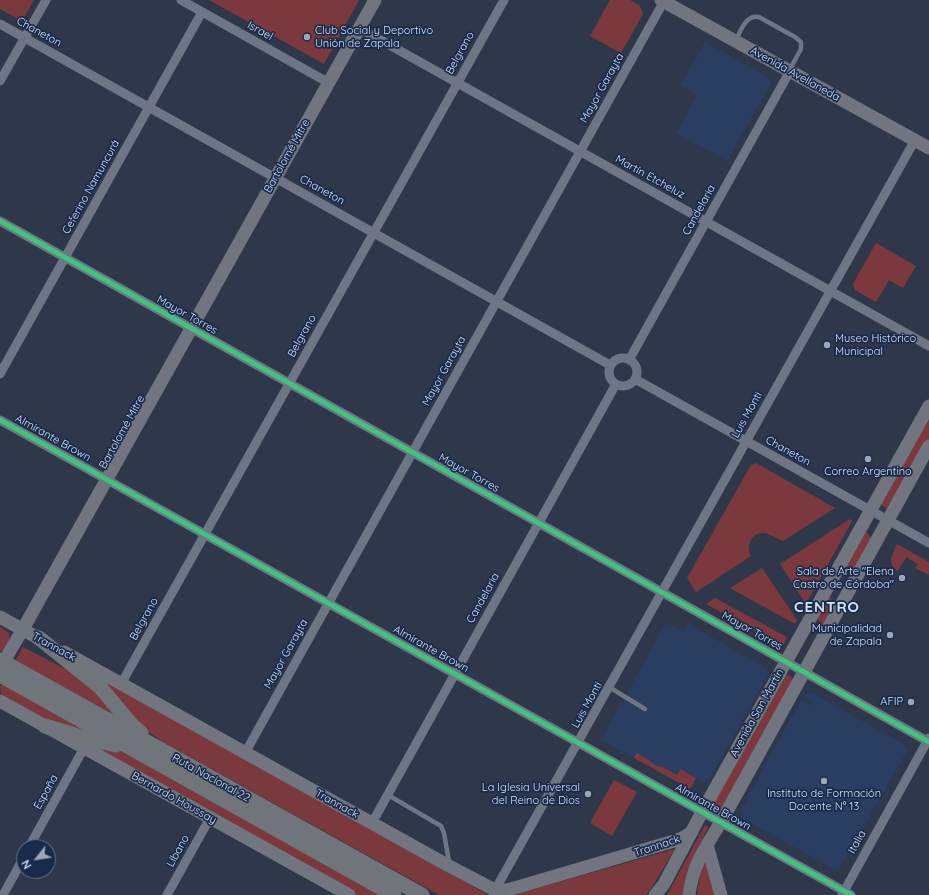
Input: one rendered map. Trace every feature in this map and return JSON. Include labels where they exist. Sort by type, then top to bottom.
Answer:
[{"type":"main road","name":"Bartolomé Mitre","points":[[1,666],[375,0]]},
{"type":"main road","name":"Avenida Avellaneda","points":[[663,1],[929,148]]},
{"type":"main road","name":"Avenida San Martín","points":[[655,895],[664,884],[702,812],[929,406]]},
{"type":"main road","name":"Avenida San Martín","points":[[689,895],[692,876],[700,857],[721,822],[929,446]]},
{"type":"main road","name":"Trannack","points":[[0,617],[498,892],[667,844],[679,840],[692,832]]},
{"type":"main road","points":[[39,638],[100,688],[131,724],[165,752]]},
{"type":"main road","name":"Ruta Nacional 22","points":[[1,666],[133,749],[394,895]]},
{"type":"main road","name":"Ruta Nacional 22","points":[[1,666],[165,752],[422,895]]},
{"type":"main road","name":"Bernardo Houssay","points":[[0,701],[210,818],[333,891],[348,895]]},
{"type":"main road","points":[[45,726],[81,737],[133,749]]},
{"type":"main road","points":[[707,845],[721,895]]},
{"type":"street","points":[[0,81],[46,0]]},
{"type":"street","name":"Israel","points":[[181,0],[328,82]]},
{"type":"street","name":"Belgrano","points":[[121,684],[504,0]]},
{"type":"street","name":"Mayor Garayta","points":[[245,752],[663,1]]},
{"type":"street","name":"Ceferino Namuncurá","points":[[0,374],[202,12]]},
{"type":"street","name":"Chaneton","points":[[0,24],[610,365]]},
{"type":"street","name":"Martín Etcheluz","points":[[359,28],[929,346]]},
{"type":"street","name":"Candelaria","points":[[629,360],[790,71]]},
{"type":"street","name":"Luis Monti","points":[[498,892],[578,742],[915,140]]},
{"type":"street","name":"Mayor Torres","points":[[0,221],[786,662],[928,740]]},
{"type":"street","points":[[621,358],[629,360],[633,362],[635,366],[635,379],[628,385],[624,386],[616,384],[610,378],[610,365],[617,359],[621,358]]},
{"type":"street","name":"Chaneton","points":[[635,379],[929,543]]},
{"type":"street","name":"Candelaria","points":[[372,823],[616,384]]},
{"type":"street","name":"Almirante Brown","points":[[0,420],[721,822],[846,894]]},
{"type":"street","name":"Italia","points":[[846,894],[928,740]]},
{"type":"street","name":"España","points":[[33,839],[84,748]]},
{"type":"street","name":"Líbano","points":[[166,895],[210,818]]},
{"type":"street","points":[[3,895],[16,871]]},
{"type":"lane","points":[[735,41],[749,18],[760,17],[801,42],[801,50],[790,71]]},
{"type":"lane","points":[[609,687],[645,709]]},
{"type":"lane","points":[[388,795],[441,826],[444,833],[449,866]]},
{"type":"shaded area","points":[[0,0],[34,0],[22,21],[0,9]]},
{"type":"shaded area","name":"Club Social y Deportivo Unión de Zapala","points":[[209,0],[359,0],[324,64]]},
{"type":"shaded area","points":[[610,0],[630,0],[640,6],[643,14],[621,53],[590,36]]},
{"type":"shaded area","points":[[705,42],[769,78],[771,83],[727,161],[676,133],[697,95],[681,85]]},
{"type":"shaded area","points":[[876,243],[916,266],[903,288],[889,280],[876,302],[855,290],[853,284]]},
{"type":"shaded area","points":[[929,411],[929,441],[887,508],[881,504]]},
{"type":"shaded area","points":[[756,463],[835,508],[783,541],[772,535],[764,533],[756,535],[749,544],[751,556],[696,592],[687,578],[751,465]]},
{"type":"shaded area","points":[[850,519],[852,521],[806,604],[780,564]]},
{"type":"shaded area","points":[[864,528],[873,541],[853,577],[845,563]]},
{"type":"shaded area","points":[[897,544],[929,562],[929,575],[915,568],[918,564],[906,557],[898,571],[894,568],[891,562]]},
{"type":"shaded area","points":[[762,568],[797,620],[795,624],[730,588]]},
{"type":"shaded area","points":[[828,594],[837,607],[824,629],[815,615]]},
{"type":"shaded area","points":[[715,598],[787,637],[783,646],[706,604]]},
{"type":"shaded area","points":[[666,623],[684,632],[688,624],[766,668],[768,675],[707,784],[696,778],[690,789],[601,740]]},
{"type":"shaded area","points":[[0,627],[9,633],[9,641],[6,647],[0,652]]},
{"type":"shaded area","points":[[23,647],[75,674],[125,722],[16,661]]},
{"type":"shaded area","points":[[79,667],[488,895],[439,895],[163,742],[141,727]]},
{"type":"shaded area","points":[[786,675],[790,676],[793,680],[723,809],[718,809],[713,804]]},
{"type":"shaded area","points":[[3,684],[103,738],[57,726],[1,694],[0,686]]},
{"type":"shaded area","name":"Instituto de Formación Docente N° 13","points":[[811,693],[904,744],[907,751],[841,866],[834,869],[743,819],[741,810],[801,700],[811,705],[813,701],[803,696]]},
{"type":"shaded area","points":[[83,741],[123,752],[380,895],[358,895]]},
{"type":"shaded area","points":[[637,753],[659,767],[660,766],[677,775],[680,769],[696,778],[690,789],[634,758]]},
{"type":"shaded area","points":[[614,780],[637,792],[612,836],[590,823]]},
{"type":"shaded area","points":[[705,825],[708,828],[692,860],[683,895],[667,895]]},
{"type":"shaded area","points":[[675,849],[646,895],[513,895]]},
{"type":"shaded area","points":[[705,859],[715,895],[697,895],[699,880]]},
{"type":"cycle path","points":[[0,221],[929,742]]},
{"type":"cycle path","points":[[0,420],[851,895]]},
{"type":"place","name":"Club Social y Deportivo Unión de Zapala","points":[[307,37]]},
{"type":"place","name":"Museo Histórico Municipal","points":[[827,345]]},
{"type":"place","name":"Correo Argentino","points":[[868,459]]},
{"type":"place","name":"Sala de Arte \"Elena Castro de Córdoba\"","points":[[902,578]]},
{"type":"place","name":"Municipalidad de Zapala","points":[[890,635]]},
{"type":"place","name":"AFIP","points":[[911,702]]},
{"type":"place","name":"Instituto de Formación Docente N° 13","points":[[824,781]]},
{"type":"place","name":"La Iglesia Universal del Reino de Dios","points":[[588,794]]},
{"type":"district","name":"CENTRO","points":[[827,607]]}]
